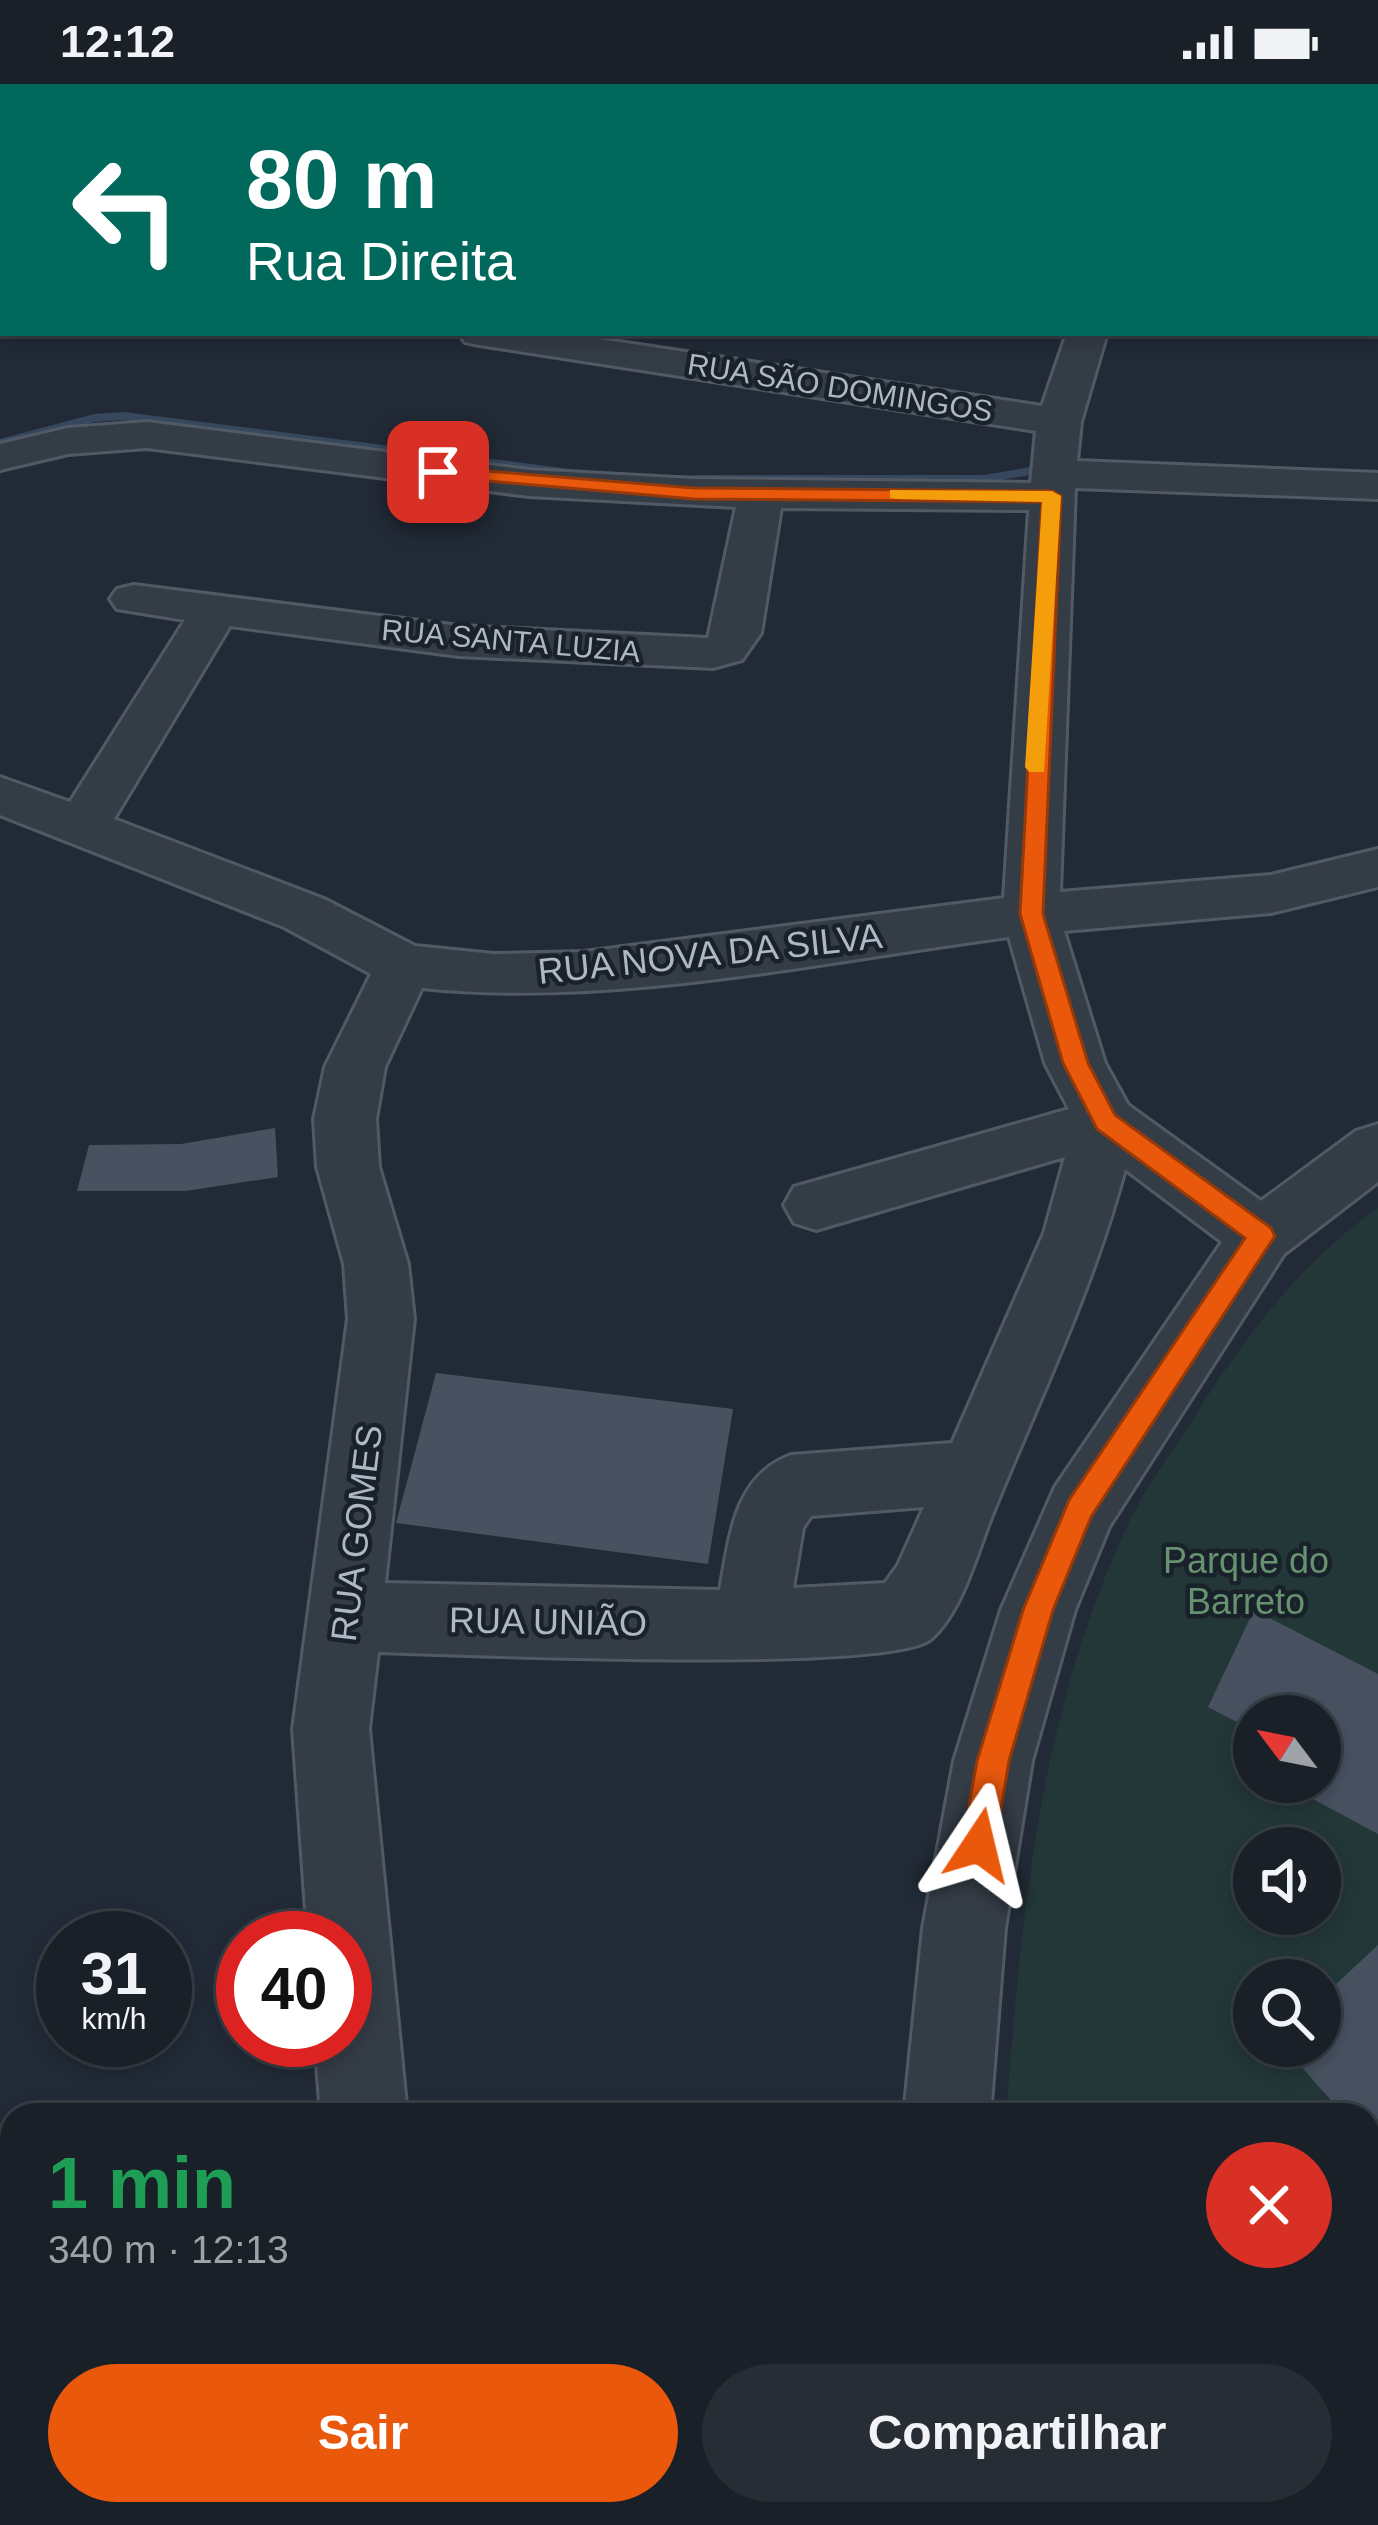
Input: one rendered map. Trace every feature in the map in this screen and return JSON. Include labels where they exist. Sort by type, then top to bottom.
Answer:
[{"type":"street","name":"RUA SÃO DOMINGOS","points":[[492,336],[1055,463]]},
{"type":"street","points":[[1086,336],[1055,463],[1031,914],[1075,1063],[1106,1122],[1262,1236]]},
{"type":"street","points":[[0,457],[68,441],[147,435],[529,483],[694,493],[1055,463],[1378,486]]},
{"type":"street","name":"RUA SANTA LUZIA","points":[[134,599],[459,640],[713,653],[725,649],[737,633],[760,491]]},
{"type":"street","points":[[83,825],[215,611]]},
{"type":"street","name":"RUA NOVA DA SILVA","points":[[0,795],[304,914],[404,966],[494,975],[584,973],[1031,914],[1271,893],[1378,868]]},
{"type":"street","name":"RUA GOMES","points":[[363,2103],[331,1729],[381,1319],[376,1264],[348,1167],[345,1119],[356,1066],[404,966]]},
{"type":"street","points":[[816,1205],[1106,1122]]},
{"type":"street","name":"RUA UNIÃO","points":[[346,1617],[750,1625],[904,1616],[925,1588],[1076,1233],[1106,1122]]},
{"type":"street","points":[[948,2103],[964,1928],[993,1761],[1038,1610],[1080,1510],[1262,1236],[1378,1148]]},
{"type":"street","points":[[750,1625],[769,1519],[791,1486],[976,1472]]},
{"type":"green space","name":"Parque do Barreto","points":[[1378,1208],[1378,2103],[1007,2103],[1019,1962],[1040,1811],[1055,1737],[1099,1591],[1145,1492],[1236,1354],[1300,1275]]},
{"type":"building","points":[[275,1128],[278,1177],[186,1191],[77,1191],[89,1145],[181,1144]]},
{"type":"building","points":[[436,1373],[733,1409],[708,1564],[396,1523]]},
{"type":"building","points":[[1254,1610],[1378,1674],[1378,1834],[1320,1803],[1341,1803],[1341,1695],[1233,1695],[1233,1720],[1208,1707]]},
{"type":"building","points":[[1378,1945],[1378,2103],[1333,2103],[1302,2067],[1341,2067],[1341,1979]]},
{"type":"waterway","points":[[0,443],[94,418],[124,416],[578,474]]},
{"type":"waterway","points":[[660,480],[984,479],[1055,467]]},
{"type":"slow traffic","points":[[897,494],[1052,496],[1036,767]]},
{"type":"route","points":[[438,472],[694,493],[1052,496],[1031,914],[1075,1063],[1106,1122],[1262,1236],[1131,1426],[1080,1510],[1038,1610],[993,1761],[979,1845]]}]
